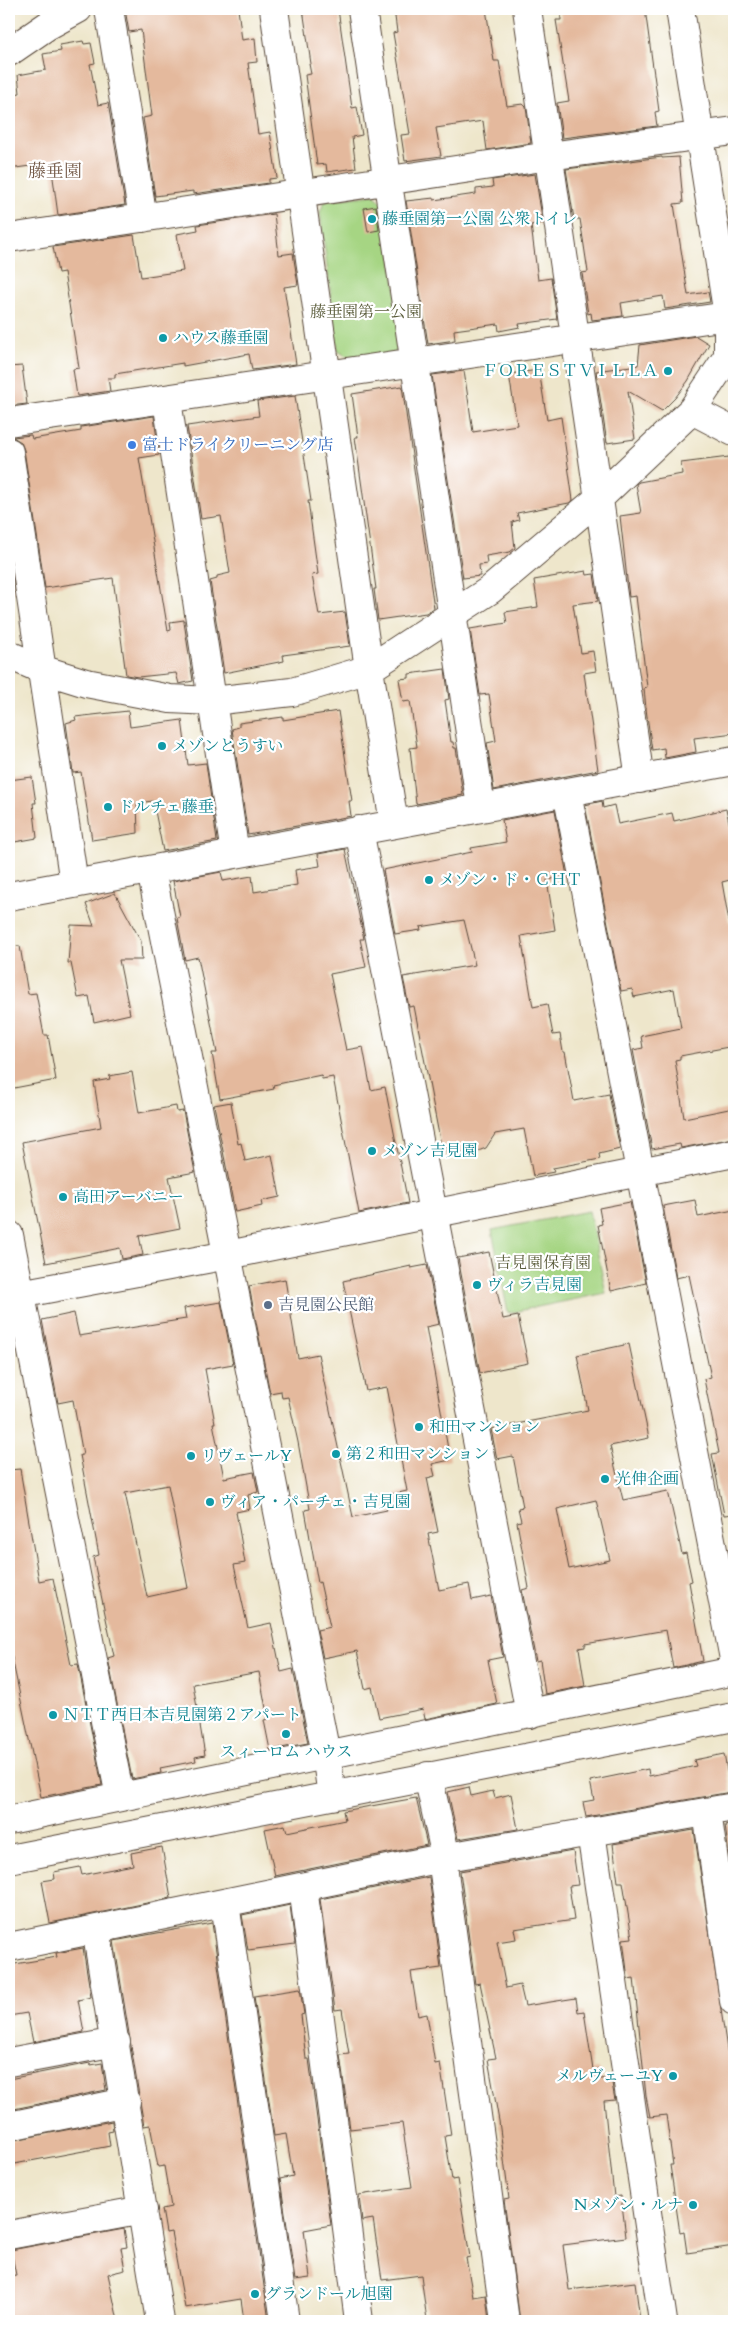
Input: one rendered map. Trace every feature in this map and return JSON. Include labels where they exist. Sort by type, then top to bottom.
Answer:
[{"type":"street","points":[[9,52],[47,26],[78,9]]},
{"type":"street","points":[[109,9],[143,218]]},
{"type":"street","points":[[274,9],[369,669],[394,824]]},
{"type":"street","points":[[362,9],[413,362],[454,615],[481,807]]},
{"type":"street","points":[[527,9],[640,779]]},
{"type":"street","points":[[9,655],[41,669],[86,683],[170,699],[212,701],[292,692],[369,669],[454,615],[497,584],[598,499],[692,410],[728,356],[731,316],[680,9]]},
{"type":"street","points":[[9,238],[549,156],[734,130]]},
{"type":"street","points":[[9,422],[731,316]]},
{"type":"street","points":[[167,400],[235,854]]},
{"type":"street","points":[[692,410],[734,432]]},
{"type":"street","points":[[9,452],[74,883]]},
{"type":"street","points":[[9,896],[734,761]]},
{"type":"street","points":[[567,792],[734,1659]]},
{"type":"street","points":[[359,830],[530,1714]]},
{"type":"street","points":[[151,870],[326,1754],[332,1796]]},
{"type":"street","points":[[641,1182],[734,1153]]},
{"type":"street","points":[[15,1304],[229,1264],[641,1182],[734,1172]]},
{"type":"street","points":[[9,1235],[15,1304],[120,1797]]},
{"type":"street","points":[[9,1820],[734,1671]]},
{"type":"street","points":[[9,1859],[734,1717]]},
{"type":"street","points":[[428,1776],[443,1844],[442,1858],[506,2321]]},
{"type":"street","points":[[9,1947],[442,1858],[734,1807]]},
{"type":"street","points":[[707,1812],[734,2001]]},
{"type":"street","points":[[591,1832],[663,2321]]},
{"type":"street","points":[[303,1887],[359,2321]]},
{"type":"street","points":[[225,1903],[285,2321]]},
{"type":"street","points":[[96,1929],[126,2102],[160,2321]]},
{"type":"street","points":[[9,2062],[116,2042]]},
{"type":"street","points":[[9,2126],[126,2102]]},
{"type":"street","points":[[9,2235],[143,2210]]},
{"type":"green space","name":"藤垂園第一公園","points":[[374,195],[384,204],[403,344],[393,354],[351,359],[338,351],[320,212],[325,201]]},
{"type":"green space","name":"吉見園保育園","points":[[589,1211],[606,1293],[508,1313],[492,1230]]},
{"type":"building","points":[[125,9],[238,9],[242,40],[255,38],[257,62],[248,63],[258,134],[270,132],[277,178],[269,179],[269,183],[193,194],[193,191],[155,196],[143,118],[152,116],[141,30],[129,32]]},
{"type":"building","points":[[303,9],[338,9],[352,108],[357,107],[362,135],[352,137],[356,168],[327,172],[326,164],[317,165],[305,75],[311,74],[309,64],[311,64]]},
{"type":"building","points":[[394,9],[486,9],[494,61],[499,61],[507,106],[523,104],[526,107],[531,143],[487,150],[483,121],[436,128],[441,156],[405,161],[401,135],[410,134],[393,33],[397,32]]},
{"type":"building","points":[[560,9],[645,9],[659,111],[655,112],[657,126],[562,138],[557,103],[569,101],[556,20],[561,20]]},
{"type":"building","points":[[83,41],[84,44],[91,43],[95,63],[90,64],[98,105],[108,103],[125,205],[58,215],[51,163],[9,169],[9,95],[20,93],[18,75],[46,70],[43,54],[61,51],[60,45]]},
{"type":"building","points":[[662,157],[679,157],[683,203],[674,204],[688,295],[708,292],[710,302],[665,309],[663,296],[621,303],[623,316],[592,320],[591,313],[588,314],[582,273],[588,272],[580,219],[574,219],[566,169]]},
{"type":"building","points":[[535,174],[543,223],[531,225],[538,280],[551,278],[557,319],[519,324],[520,327],[499,331],[498,324],[454,330],[455,340],[428,344],[406,201],[434,198],[434,200],[476,194],[476,189],[493,187],[492,180]]},
{"type":"building","name":"藤垂園第一公園 公衆トイレ","points":[[376,206],[379,230],[368,232],[364,208]]},
{"type":"building","points":[[274,214],[279,255],[293,253],[298,285],[284,287],[296,364],[252,370],[249,354],[183,366],[183,363],[115,374],[115,378],[108,378],[110,391],[77,396],[73,369],[79,368],[64,272],[58,273],[53,247],[134,235],[141,277],[183,271],[177,234],[198,230],[197,225]]},
{"type":"building","points":[[696,336],[709,344],[688,381],[675,398],[662,411],[628,391],[635,439],[607,443],[596,371],[638,365],[640,345]]},
{"type":"building","points":[[22,366],[27,404],[9,406],[9,367]]},
{"type":"building","points":[[539,370],[547,420],[561,417],[573,500],[569,503],[517,513],[519,520],[512,522],[515,548],[510,552],[486,556],[487,564],[479,565],[480,576],[463,578],[432,375],[464,371],[473,432],[517,425],[509,374]]},
{"type":"building","points":[[402,386],[434,608],[426,613],[378,620],[374,589],[376,589],[355,437],[358,437],[352,394]]},
{"type":"building","points":[[295,396],[311,501],[308,501],[318,574],[312,575],[319,615],[345,612],[350,646],[283,655],[284,661],[224,673],[210,581],[217,579],[217,576],[230,573],[221,516],[201,519],[187,426],[259,416],[257,401]]},
{"type":"building","points":[[154,416],[159,455],[139,458],[168,631],[171,630],[170,622],[184,620],[193,681],[179,684],[176,673],[138,677],[126,675],[113,578],[45,588],[24,450],[21,442],[13,437],[31,435],[32,439],[81,431],[81,427]]},
{"type":"building","points":[[729,457],[734,497],[734,733],[694,738],[696,752],[665,758],[664,748],[652,750],[646,709],[644,688],[647,687],[636,596],[629,597],[620,516],[641,513],[636,484],[639,482],[682,474],[681,463]]},
{"type":"building","points":[[9,555],[14,593],[9,594]]},
{"type":"building","points":[[586,571],[587,575],[594,574],[598,601],[573,604],[581,653],[593,651],[596,671],[584,673],[598,770],[494,790],[487,743],[496,741],[489,694],[480,695],[470,629],[507,623],[505,612],[538,607],[534,580]]},
{"type":"building","points":[[445,669],[449,699],[445,700],[451,742],[453,742],[454,748],[456,748],[463,795],[416,804],[410,748],[417,747],[410,701],[403,702],[399,679],[409,678],[409,674]]},
{"type":"building","points":[[128,711],[130,727],[182,720],[188,765],[206,763],[217,841],[163,851],[153,801],[137,803],[138,833],[92,840],[81,772],[73,773],[66,723],[76,720],[75,717]]},
{"type":"building","points":[[338,711],[352,801],[349,801],[351,816],[248,835],[232,729],[239,727],[239,723],[283,717],[283,720]]},
{"type":"building","points":[[32,777],[36,803],[33,803],[37,838],[9,843],[9,780]]},
{"type":"building","points":[[602,801],[603,808],[614,805],[618,824],[672,813],[674,821],[726,809],[734,844],[734,879],[722,882],[729,922],[734,921],[734,1046],[680,1056],[680,1059],[675,1060],[684,1118],[734,1108],[734,1138],[681,1148],[680,1144],[652,1149],[633,1050],[643,1048],[641,1036],[681,1028],[674,989],[634,997],[632,989],[621,991],[585,805]]},
{"type":"building","points":[[555,810],[567,876],[547,880],[555,930],[521,936],[533,1007],[547,1004],[553,1035],[560,1034],[574,1101],[609,1094],[620,1149],[599,1154],[600,1159],[553,1168],[554,1172],[533,1176],[524,1129],[495,1134],[486,1148],[470,1154],[462,1153],[447,1156],[445,1144],[441,1145],[414,1006],[409,1007],[403,977],[475,965],[464,920],[420,927],[421,930],[395,934],[383,870],[472,852],[471,848],[506,842],[502,820]]},
{"type":"building","points":[[345,849],[364,939],[360,939],[366,967],[330,974],[346,1050],[363,1047],[371,1090],[385,1087],[408,1203],[359,1213],[333,1077],[322,1079],[321,1075],[273,1085],[274,1089],[220,1099],[212,1053],[217,1053],[198,957],[185,960],[177,918],[180,917],[173,881],[221,872],[223,881],[252,876],[254,892],[297,885],[295,870],[320,866],[318,854]]},
{"type":"building","points":[[115,893],[141,941],[142,960],[119,960],[130,1014],[94,1022],[89,996],[78,998],[71,963],[68,963],[71,925],[94,926],[86,904]]},
{"type":"building","points":[[20,946],[28,994],[36,993],[44,1035],[48,1035],[56,1080],[9,1089],[9,947]]},
{"type":"building","points":[[132,1072],[139,1113],[176,1106],[177,1112],[183,1111],[195,1172],[169,1177],[180,1228],[139,1236],[143,1255],[122,1259],[120,1248],[46,1263],[22,1142],[101,1127],[94,1082],[110,1079],[109,1076]]},
{"type":"building","points":[[231,1102],[238,1144],[241,1143],[245,1161],[272,1155],[280,1197],[261,1201],[262,1206],[235,1212],[214,1105]]},
{"type":"building","points":[[695,1200],[698,1217],[734,1210],[734,1514],[724,1515],[712,1454],[719,1453],[704,1379],[711,1377],[689,1275],[676,1278],[663,1206]]},
{"type":"building","points":[[630,1202],[646,1283],[611,1291],[598,1225],[602,1224],[599,1208]]},
{"type":"building","points":[[489,1252],[503,1319],[518,1316],[528,1363],[480,1373],[458,1258]]},
{"type":"building","points":[[427,1265],[439,1324],[426,1327],[450,1460],[432,1464],[435,1476],[427,1478],[438,1532],[428,1534],[439,1590],[469,1584],[472,1600],[491,1596],[503,1657],[488,1660],[497,1704],[425,1719],[423,1709],[379,1718],[372,1687],[365,1689],[357,1651],[323,1658],[317,1630],[330,1627],[320,1582],[318,1583],[305,1510],[310,1509],[298,1442],[288,1397],[282,1398],[281,1391],[270,1393],[249,1286],[285,1279],[298,1358],[318,1354],[353,1517],[387,1510],[384,1496],[407,1491],[387,1387],[366,1391],[343,1281],[411,1266],[411,1268]]},
{"type":"building","points":[[221,1302],[233,1364],[205,1369],[215,1423],[213,1423],[224,1478],[254,1472],[258,1492],[248,1495],[250,1509],[236,1512],[245,1563],[234,1565],[248,1628],[271,1623],[281,1672],[293,1669],[308,1743],[270,1750],[264,1720],[268,1719],[259,1672],[193,1684],[205,1755],[195,1757],[196,1761],[160,1768],[161,1773],[132,1779],[108,1658],[114,1656],[93,1557],[99,1555],[80,1455],[83,1455],[73,1400],[58,1403],[42,1320],[74,1313],[79,1336],[186,1319],[184,1308]],"holes":[[[168,1485],[188,1588],[147,1597],[125,1493]]]},
{"type":"building","points":[[629,1344],[649,1438],[610,1446],[623,1500],[668,1491],[682,1554],[686,1553],[692,1581],[689,1582],[703,1661],[673,1668],[666,1630],[585,1644],[585,1647],[579,1648],[585,1686],[545,1694],[540,1660],[536,1661],[522,1590],[529,1588],[517,1522],[521,1521],[518,1508],[523,1507],[513,1456],[497,1459],[491,1429],[588,1410],[577,1355]],"holes":[[[596,1500],[610,1560],[569,1569],[557,1509]]]},
{"type":"building","name":"ＮＴＴ西日本吉見園第２アパート","points":[[20,1469],[39,1581],[53,1578],[71,1665],[78,1664],[102,1785],[41,1797],[9,1643],[9,1470]]},
{"type":"building","points":[[724,1754],[731,1792],[586,1817],[583,1802],[594,1800],[590,1781],[648,1769],[649,1776],[696,1766],[694,1760]]},
{"type":"building","points":[[469,1787],[471,1796],[493,1791],[495,1798],[511,1794],[518,1829],[458,1839],[448,1792]]},
{"type":"building","points":[[416,1798],[427,1845],[275,1876],[265,1829],[285,1825],[287,1832],[345,1820],[343,1811]]},
{"type":"building","points":[[734,1823],[734,1892],[725,1825]]},
{"type":"building","points":[[694,1830],[734,2096],[734,2246],[687,2253],[684,2232],[680,2233],[670,2165],[673,2165],[666,2115],[650,2117],[646,2096],[634,1978],[628,1979],[623,1939],[632,1938],[623,1882],[618,1882],[613,1844]]},
{"type":"building","points":[[162,1847],[171,1898],[50,1923],[42,1881],[55,1879],[54,1872],[80,1867],[82,1875],[133,1865],[131,1853]]},
{"type":"building","points":[[573,1851],[578,1885],[569,1886],[574,1920],[514,1929],[516,1939],[497,1942],[506,1988],[520,1985],[525,2006],[576,1998],[578,2012],[584,2011],[593,2070],[599,2069],[601,2079],[611,2078],[615,2100],[604,2101],[614,2197],[621,2196],[626,2237],[563,2245],[569,2290],[635,2282],[640,2319],[622,2321],[520,2321],[504,2200],[509,2199],[499,2121],[488,2059],[496,2058],[480,1983],[475,1984],[460,1871]]},
{"type":"building","points":[[429,1877],[441,1968],[411,1972],[418,2016],[427,2014],[435,2064],[440,2063],[451,2135],[445,2136],[452,2180],[457,2179],[470,2257],[466,2258],[473,2297],[486,2295],[489,2321],[427,2321],[421,2275],[382,2280],[373,2219],[362,2221],[359,2195],[412,2187],[402,2123],[350,2129],[340,2055],[349,2054],[342,2009],[335,2010],[320,1899]]},
{"type":"building","points":[[290,1905],[295,1944],[248,1950],[242,1915]]},
{"type":"building","points":[[212,1923],[269,2321],[244,2321],[241,2299],[185,2308],[171,2232],[166,2233],[162,2209],[171,2207],[164,2166],[158,2167],[150,2125],[144,2126],[114,1941]]},
{"type":"building","points":[[83,1948],[91,1997],[78,2000],[84,2032],[33,2042],[27,2013],[9,2016],[9,1965],[57,1957],[56,1953]]},
{"type":"building","points":[[300,1989],[304,2014],[301,2015],[306,2059],[309,2059],[331,2225],[304,2230],[310,2278],[295,2280],[280,2179],[293,2176],[286,2134],[274,2136],[254,1996]]},
{"type":"building","points":[[90,2063],[91,2065],[102,2063],[106,2090],[9,2110],[9,2079]]},
{"type":"building","points":[[112,2121],[113,2131],[108,2132],[110,2146],[9,2165],[9,2141]]},
{"type":"building","points":[[124,2229],[127,2247],[121,2248],[125,2270],[108,2274],[118,2321],[9,2321],[9,2276],[16,2275],[11,2250]]},
{"type":"place","name":"藤垂園第一公園 公衆トイレ","points":[[372,219]]},
{"type":"place","name":"ハウス藤垂園","points":[[163,338]]},
{"type":"place","name":"ＦＯＲＥＳＴＶＩＬＬＡ","points":[[668,371]]},
{"type":"place","name":"富士ドライクリーニング店","points":[[132,445]]},
{"type":"place","name":"メゾンとうすい","points":[[162,746]]},
{"type":"place","name":"ドルチェ藤垂","points":[[108,807]]},
{"type":"place","name":"メゾン・ド・ＣＨＴ","points":[[429,880]]},
{"type":"place","name":"メゾン吉見園","points":[[372,1151]]},
{"type":"place","name":"高田アーバニー","points":[[63,1197]]},
{"type":"place","name":"ヴィラ吉見園","points":[[477,1285]]},
{"type":"place","name":"吉見園公民館","points":[[268,1305]]},
{"type":"place","name":"和田マンション","points":[[419,1427]]},
{"type":"place","name":"第２和田マンション","points":[[336,1454]]},
{"type":"place","name":"リヴェールY","points":[[191,1456]]},
{"type":"place","name":"光伸企画","points":[[605,1479]]},
{"type":"place","name":"ヴィア・パーチェ・吉見園","points":[[210,1502]]},
{"type":"place","name":"ＮＴＴ西日本吉見園第２アパート","points":[[53,1715]]},
{"type":"place","name":"スィーロム ハウス","points":[[286,1734]]},
{"type":"place","name":"メルヴェーユY","points":[[673,2076]]},
{"type":"place","name":"Nメゾン・ルナ","points":[[693,2205]]},
{"type":"place","name":"グランドール旭園","points":[[255,2294]]},
{"type":"district","name":"藤垂園","points":[[55,171]]}]
